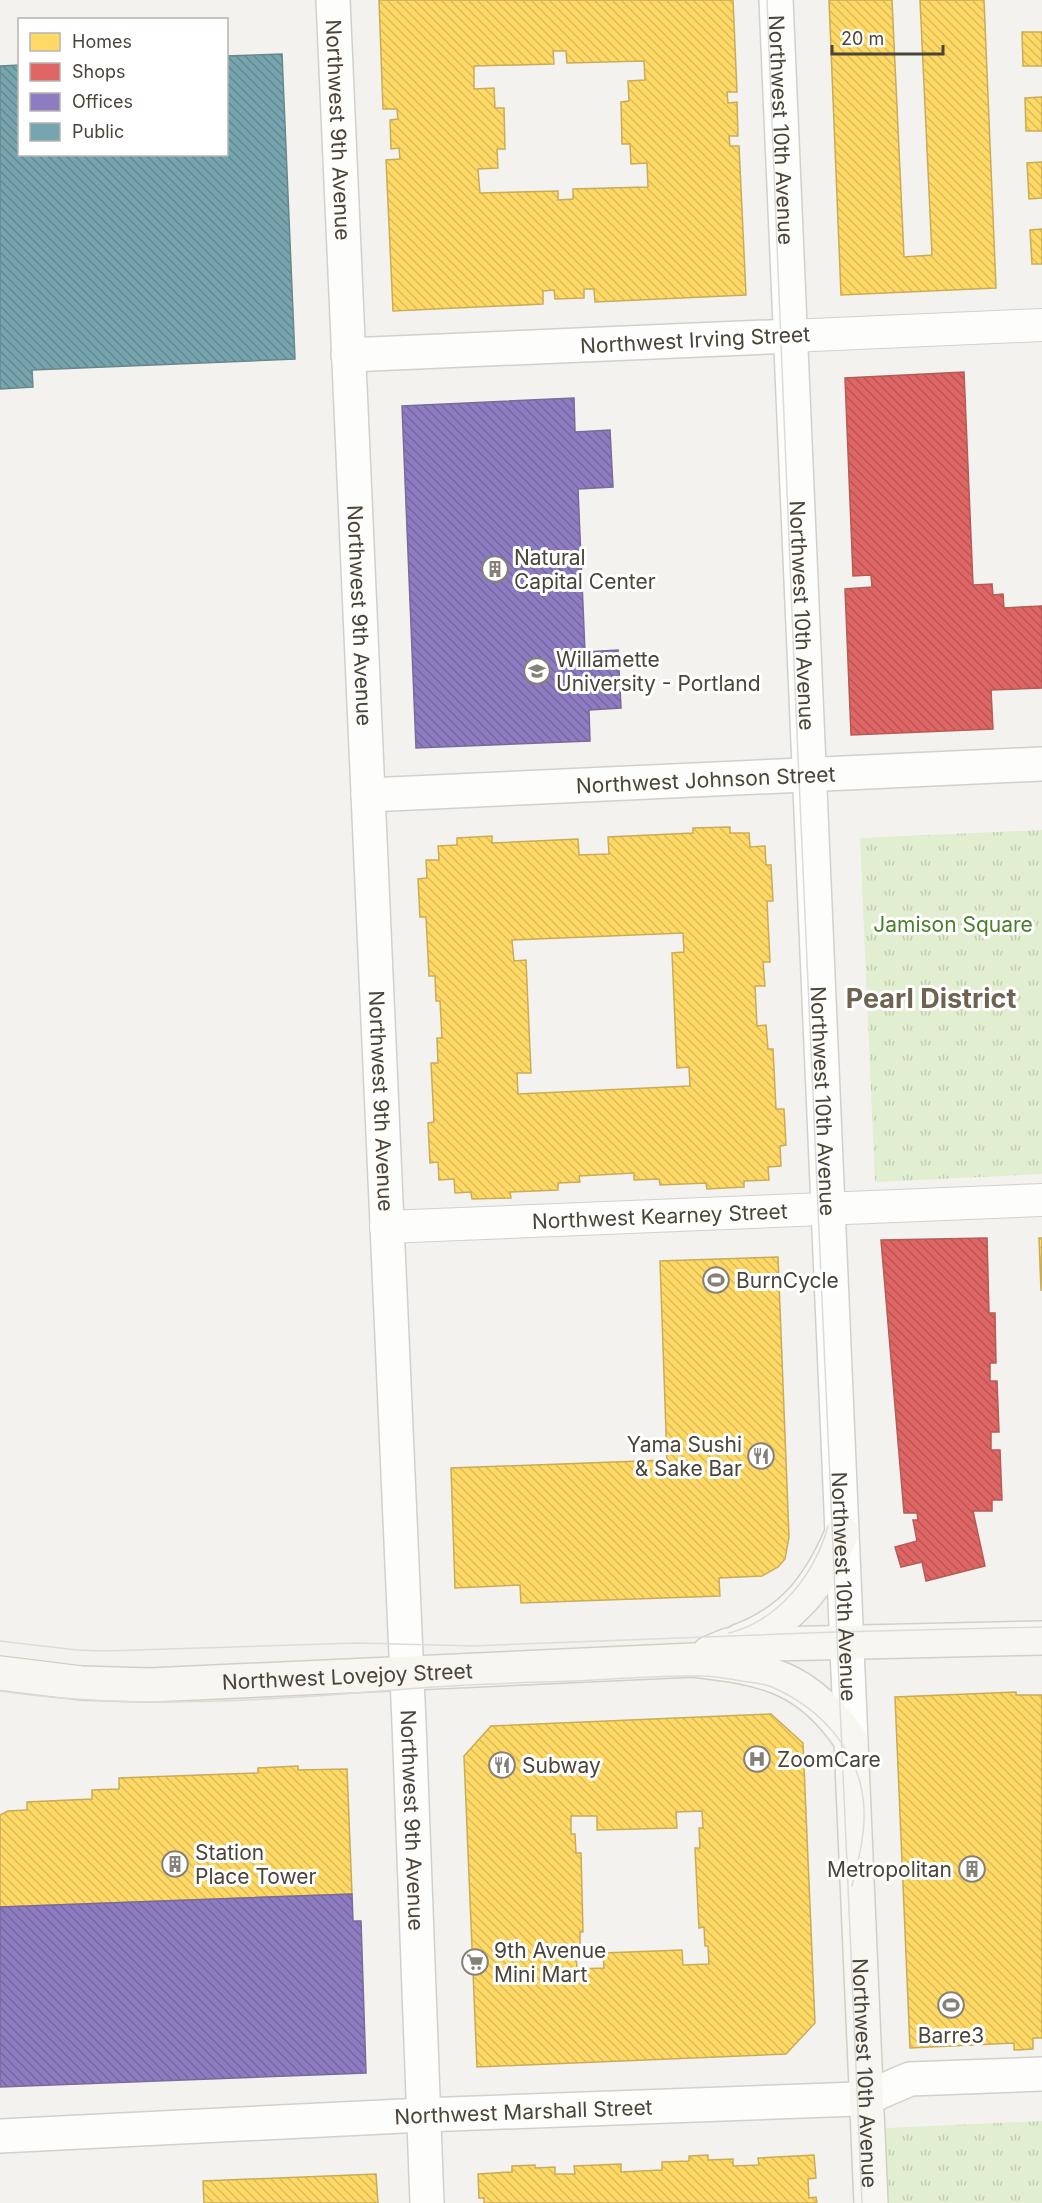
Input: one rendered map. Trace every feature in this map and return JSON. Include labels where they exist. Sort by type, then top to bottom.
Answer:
[{"type":"main road","points":[[728,1645],[755,1635],[800,1603],[819,1580],[842,1533]]},
{"type":"main road","name":"Northwest Lovejoy Street","points":[[693,1660],[728,1645],[1042,1638]]},
{"type":"main road","name":"Northwest Lovejoy Street","points":[[0,1673],[81,1683],[150,1685],[693,1660],[743,1666],[778,1676],[806,1691],[823,1705],[851,1741]]},
{"type":"main road","name":"Northwest 10th Avenue","points":[[851,1741],[871,2203]]},
{"type":"street","name":"Northwest 9th Avenue","points":[[333,0],[427,2203]]},
{"type":"street","name":"Northwest 10th Avenue","points":[[776,0],[851,1741]]},
{"type":"street","name":"Northwest Irving Street","points":[[348,355],[1042,325]]},
{"type":"street","name":"Northwest Johnson Street","points":[[368,795],[1042,764]]},
{"type":"street","name":"Northwest Kearney Street","points":[[386,1227],[1042,1200]]},
{"type":"street","name":"Northwest Marshall Street","points":[[0,2136],[423,2115],[866,2098],[910,2079],[1042,2074]]},
{"type":"green space","name":"Jamison Square","points":[[1042,830],[1042,1174],[875,1182],[860,838]]},
{"type":"green space","points":[[1042,2121],[1042,2203],[884,2203],[883,2130]]},
{"type":"building: Homes","points":[[379,0],[733,0],[737,92],[727,92],[728,103],[737,102],[738,136],[729,136],[730,146],[739,146],[746,295],[595,302],[594,289],[584,289],[584,298],[555,299],[554,290],[543,291],[543,304],[393,311],[386,160],[400,159],[399,148],[391,149],[390,120],[398,119],[397,109],[383,109]],"holes":[[[553,51],[566,51],[567,63],[644,61],[645,80],[628,81],[629,101],[621,102],[622,144],[630,144],[631,164],[647,163],[648,187],[573,189],[573,199],[558,200],[558,191],[480,193],[478,169],[498,168],[497,149],[505,149],[504,108],[495,108],[494,88],[474,89],[474,66],[554,64]]]},
{"type":"building: Homes","points":[[829,0],[892,0],[904,257],[932,255],[920,0],[984,0],[996,288],[841,295]]},
{"type":"building: Homes","points":[[1022,32],[1042,32],[1042,66],[1023,66]]},
{"type":"building: Homes","points":[[1042,97],[1042,131],[1026,131],[1025,98]]},
{"type":"building: Homes","points":[[1042,162],[1042,198],[1029,199],[1027,163]]},
{"type":"building: Homes","points":[[1042,229],[1042,264],[1032,264],[1030,230]]},
{"type":"building: Homes","points":[[730,827],[730,833],[749,833],[750,847],[765,846],[766,865],[771,865],[773,901],[767,901],[770,962],[763,962],[765,986],[755,986],[757,1026],[766,1025],[768,1049],[773,1049],[776,1109],[784,1109],[786,1145],[780,1146],[781,1166],[768,1167],[769,1180],[744,1181],[744,1187],[707,1189],[706,1183],[660,1185],[659,1179],[634,1180],[634,1173],[579,1176],[580,1182],[558,1183],[558,1190],[510,1192],[511,1198],[472,1199],[471,1192],[455,1193],[454,1179],[439,1180],[438,1162],[430,1163],[428,1123],[434,1122],[431,1063],[438,1063],[437,1038],[442,1038],[440,1001],[436,1001],[435,976],[429,976],[426,917],[420,917],[418,879],[427,878],[426,860],[439,860],[438,846],[457,845],[457,838],[492,836],[492,843],[578,839],[579,855],[609,854],[608,837],[693,833],[693,828]],"holes":[[[683,933],[684,952],[672,953],[677,1068],[689,1067],[690,1086],[518,1094],[517,1073],[531,1073],[526,960],[514,961],[512,940]]]},
{"type":"building: Homes","points":[[1039,1238],[1042,1238],[1041,1291]]},
{"type":"building: Homes","points":[[778,1257],[789,1537],[785,1559],[778,1567],[762,1576],[719,1578],[720,1596],[521,1603],[520,1585],[455,1588],[451,1468],[667,1460],[660,1261]]},
{"type":"building: Homes","name":"Metropolitan","points":[[1016,1692],[1016,1695],[1042,1695],[1042,2038],[1033,2038],[1033,2049],[1014,2050],[1014,2043],[910,2048],[895,1697]]},
{"type":"building: Homes","points":[[771,1714],[803,1743],[815,2023],[786,2054],[477,2067],[464,1756],[491,1726]],"holes":[[[702,1811],[703,1828],[699,1828],[700,1848],[695,1848],[699,1928],[704,1927],[709,1964],[683,1965],[682,1950],[603,1953],[604,1968],[577,1969],[576,1952],[580,1952],[580,1932],[583,1932],[581,1853],[576,1853],[575,1834],[571,1834],[571,1816],[597,1816],[597,1830],[677,1828],[676,1812]]]},
{"type":"building: Homes","name":"Station Place Tower","points":[[298,1766],[298,1770],[347,1769],[352,1894],[0,1907],[0,1815],[8,1811],[27,1810],[27,1802],[92,1799],[92,1790],[119,1789],[119,1778],[258,1773],[258,1768]]},
{"type":"building: Homes","points":[[708,2155],[708,2160],[733,2159],[733,2166],[759,2165],[758,2158],[814,2155],[816,2178],[808,2179],[809,2198],[816,2197],[817,2203],[484,2203],[484,2198],[479,2198],[478,2174],[512,2172],[512,2166],[555,2167],[555,2174],[575,2174],[574,2166],[621,2164],[621,2172],[662,2170],[662,2162],[689,2161],[689,2156]]},
{"type":"building: Homes","points":[[376,2174],[378,2203],[204,2203],[203,2181]]},
{"type":"building: Shops","points":[[964,372],[973,585],[992,584],[993,595],[1003,594],[1004,608],[1042,606],[1042,688],[991,690],[993,729],[851,735],[845,589],[872,587],[871,575],[853,576],[845,378]]},
{"type":"building: Shops","points":[[987,1238],[989,1313],[995,1313],[996,1363],[990,1363],[990,1381],[997,1381],[999,1432],[991,1432],[991,1450],[1000,1450],[1002,1500],[992,1500],[992,1511],[973,1511],[985,1566],[926,1581],[922,1562],[901,1567],[895,1547],[917,1541],[913,1520],[918,1520],[917,1513],[904,1513],[881,1240]]},
{"type":"building: Offices","name":"Natural Capital Center","points":[[574,398],[575,432],[610,430],[613,487],[578,489],[585,652],[618,650],[621,708],[589,710],[590,741],[416,748],[402,406]]},
{"type":"building: Offices","points":[[352,1894],[353,1921],[361,1921],[366,2073],[0,2087],[0,1907]]},
{"type":"building: Public","points":[[282,54],[295,359],[32,370],[33,387],[0,389],[0,66],[18,65],[18,156],[228,156],[228,56]]},
{"type":"tram line","points":[[767,0],[862,2203]]},
{"type":"tram line","points":[[729,1633],[747,1627],[764,1617],[793,1592],[814,1561],[828,1526]]},
{"type":"tram line","points":[[0,1641],[105,1651],[358,1643],[472,1646],[836,1632],[1042,1627]]},
{"type":"tram line","points":[[0,1691],[102,1701],[204,1702],[448,1686],[670,1676],[712,1676],[765,1685],[790,1696],[823,1721],[836,1735],[856,1770],[862,1789],[864,1820],[861,1848],[852,1886]]},
{"type":"place","name":"Natural Capital Center","points":[[495,569]]},
{"type":"place","name":"Willamette University - Portland","points":[[537,671]]},
{"type":"place","name":"BurnCycle","points":[[716,1280]]},
{"type":"place","name":"Yama Sushi & Sake Bar","points":[[761,1456]]},
{"type":"place","name":"ZoomCare","points":[[757,1759]]},
{"type":"place","name":"Subway","points":[[502,1765]]},
{"type":"place","name":"Station Place Tower","points":[[175,1864]]},
{"type":"place","name":"Metropolitan","points":[[972,1869]]},
{"type":"place","name":"9th Avenue Mini Mart","points":[[475,1962]]},
{"type":"place","name":"Barre3","points":[[951,2005]]},
{"type":"district","name":"Pearl District","points":[[931,998]]}]
